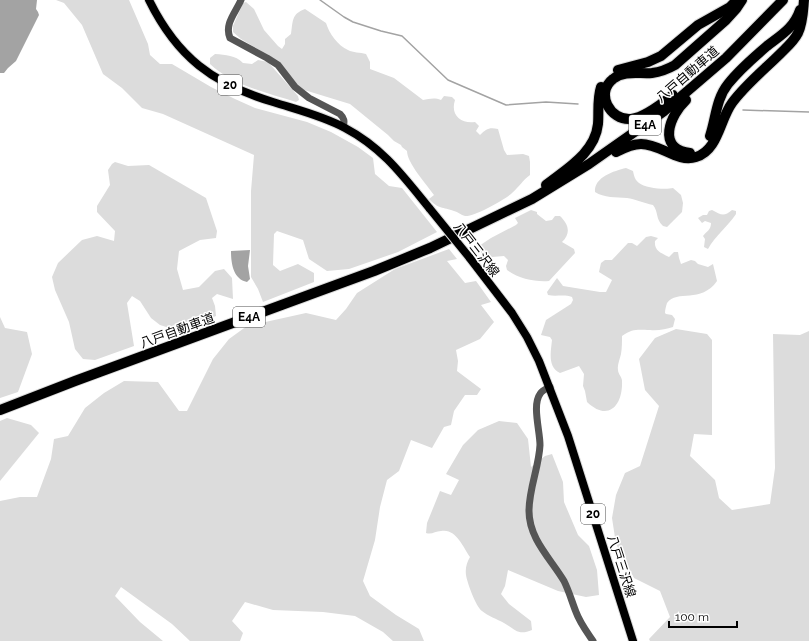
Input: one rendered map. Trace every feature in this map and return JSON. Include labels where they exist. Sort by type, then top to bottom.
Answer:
[{"type":"highway","name":"E4A","points":[[538,192],[577,161],[589,147],[598,125],[600,89],[606,77],[617,70],[648,62],[661,56],[698,25],[730,7],[737,0]]},
{"type":"highway","name":"E4A","points":[[728,54],[664,102],[641,116],[631,119],[621,118],[613,113],[608,106],[605,98],[606,90],[612,80],[622,74],[656,72],[675,65],[726,20],[742,0]]},
{"type":"highway","name":"八戸自動車道","points":[[0,410],[374,271],[430,248],[532,199],[616,147],[657,117],[728,54],[775,5],[783,0]]},
{"type":"highway","name":"E4A","points":[[728,54],[683,102],[672,118],[669,131],[670,140],[682,151],[694,152],[704,146],[711,134],[718,101],[725,88],[767,46],[790,28],[797,18],[803,0]]},
{"type":"highway","name":"E4A","points":[[561,182],[616,152],[638,144],[651,145],[684,158],[693,158],[705,153],[714,141],[725,114],[735,99],[796,36],[802,21],[803,0]]},
{"type":"highway","name":"八戸自動車道","points":[[495,217],[588,161],[656,113],[728,54]]},
{"type":"main road","name":"八戸三沢線","points":[[149,0],[157,17],[172,39],[202,68],[223,82],[274,103],[314,114],[343,127],[370,143],[394,165],[469,257],[512,313],[539,361],[550,387],[568,436],[633,641]]},
{"type":"street","points":[[241,0],[228,25],[230,38],[278,65],[295,87],[309,98],[340,114],[344,122],[343,127]]},
{"type":"street","points":[[550,387],[541,392],[537,399],[540,445],[532,483],[529,512],[531,524],[534,535],[564,581],[576,613],[593,641]]},
{"type":"shaded area","points":[[0,0],[37,0],[36,9],[39,15],[16,61],[4,73],[0,73]]},
{"type":"shaded area","points":[[56,0],[129,0],[148,44],[150,55],[160,64],[172,64],[211,87],[255,108],[307,122],[331,132],[358,147],[373,158],[375,174],[389,186],[402,188],[437,232],[398,252],[349,269],[327,271],[309,259],[303,240],[277,231],[274,234],[273,265],[280,271],[298,264],[314,273],[314,282],[263,302],[251,277],[251,191],[254,155],[163,114],[142,108],[122,88],[103,74],[82,25],[64,3]]},
{"type":"shaded area","points":[[246,2],[254,9],[264,30],[282,49],[285,44],[285,39],[291,34],[295,16],[297,13],[305,9],[326,23],[329,31],[341,46],[350,51],[366,54],[370,62],[370,69],[394,78],[423,100],[434,98],[441,100],[444,96],[452,97],[455,100],[455,114],[465,122],[475,122],[479,126],[476,131],[480,135],[488,129],[498,129],[507,155],[523,154],[529,156],[530,175],[512,193],[490,207],[469,216],[464,216],[455,211],[435,205],[429,199],[434,195],[410,162],[407,151],[401,145],[394,141],[350,104],[301,89],[276,60],[241,39],[233,32],[233,26],[243,3]]},
{"type":"shaded area","points":[[215,54],[234,57],[243,63],[252,64],[258,60],[268,62],[298,96],[299,100],[296,102],[262,92],[229,78],[210,64],[210,58]]},
{"type":"shaded area","points":[[115,162],[128,166],[149,165],[206,198],[217,231],[216,238],[200,240],[179,251],[177,269],[183,290],[199,287],[215,271],[224,269],[232,278],[233,299],[217,294],[212,298],[216,316],[179,331],[160,325],[151,318],[140,301],[132,296],[127,303],[134,346],[95,360],[83,359],[75,349],[69,322],[55,290],[52,277],[58,263],[82,240],[97,236],[114,241],[115,231],[97,212],[97,206],[110,185],[108,170]]},
{"type":"shaded area","points":[[626,168],[633,171],[634,176],[642,185],[665,189],[673,188],[681,195],[683,203],[682,212],[667,227],[663,226],[661,223],[653,205],[630,199],[606,196],[595,192],[598,182],[601,179],[611,173]]},
{"type":"shaded area","points":[[531,210],[537,212],[537,214],[546,221],[552,220],[555,216],[560,216],[568,229],[567,235],[562,242],[574,249],[575,253],[549,281],[538,281],[517,276],[507,270],[506,266],[508,260],[504,256],[492,257],[481,253],[479,246],[516,225],[518,223],[515,218]]},
{"type":"shaded area","points":[[712,210],[718,213],[727,214],[732,210],[736,211],[736,214],[708,249],[704,247],[705,239],[703,236],[710,229],[711,223],[705,221],[702,223],[698,218],[703,215],[707,215],[709,211]]},
{"type":"shaded area","points":[[651,236],[658,238],[655,241],[655,244],[661,253],[669,257],[674,252],[678,252],[681,264],[691,260],[708,267],[713,264],[717,281],[711,288],[704,292],[677,297],[671,299],[667,303],[665,313],[672,315],[675,319],[673,327],[659,330],[636,330],[622,336],[621,352],[618,364],[618,371],[622,381],[620,398],[613,408],[608,411],[601,411],[587,402],[583,386],[584,374],[579,366],[560,373],[551,363],[552,340],[550,337],[541,335],[546,320],[571,304],[573,300],[572,297],[569,296],[548,295],[547,292],[557,278],[563,286],[606,292],[612,280],[599,272],[601,263],[605,260],[612,260],[628,243],[632,243],[637,246],[646,237]]},
{"type":"shaded area","points":[[449,249],[457,259],[447,261],[465,283],[476,281],[491,302],[481,305],[494,322],[480,339],[456,350],[458,361],[457,371],[481,389],[477,395],[465,395],[454,411],[451,425],[444,427],[432,448],[411,440],[399,471],[387,480],[380,507],[375,540],[363,581],[370,596],[396,615],[419,629],[424,641],[393,641],[383,632],[355,616],[323,612],[273,610],[245,602],[232,621],[243,633],[240,641],[190,641],[172,624],[121,587],[115,596],[140,622],[163,641],[0,641],[0,501],[20,497],[37,497],[51,459],[54,439],[68,436],[85,408],[104,393],[124,381],[158,382],[179,411],[187,411],[213,359],[229,339],[247,326],[306,313],[336,320],[357,293],[395,269]]},
{"type":"shaded area","points":[[250,250],[248,266],[250,279],[247,282],[239,278],[236,274],[232,265],[231,251]]},
{"type":"shaded area","points":[[0,317],[5,328],[27,332],[32,354],[18,392],[0,398]]},
{"type":"shaded area","points":[[676,329],[707,334],[712,340],[712,435],[694,434],[690,456],[715,480],[719,498],[732,510],[770,504],[775,468],[773,334],[800,335],[809,331],[809,641],[650,641],[649,639],[670,617],[660,591],[634,578],[616,544],[612,518],[616,495],[625,473],[640,466],[659,406],[645,390],[639,359],[655,338]]},
{"type":"shaded area","points":[[7,418],[31,425],[39,433],[0,481],[0,421]]},
{"type":"shaded area","points":[[499,421],[517,423],[528,439],[531,467],[545,456],[552,454],[563,482],[564,502],[578,535],[589,546],[597,570],[599,595],[586,597],[558,591],[508,570],[505,586],[501,594],[509,604],[531,621],[532,630],[527,632],[517,631],[482,611],[477,605],[466,575],[466,565],[470,557],[455,535],[446,531],[439,531],[430,534],[426,533],[427,523],[440,491],[451,495],[459,480],[446,474],[463,445],[478,430]]},
{"type":"waterway","points":[[320,0],[353,22],[402,36],[448,80],[506,105],[546,102],[578,104]]},
{"type":"waterway","points":[[743,110],[809,112]]}]
